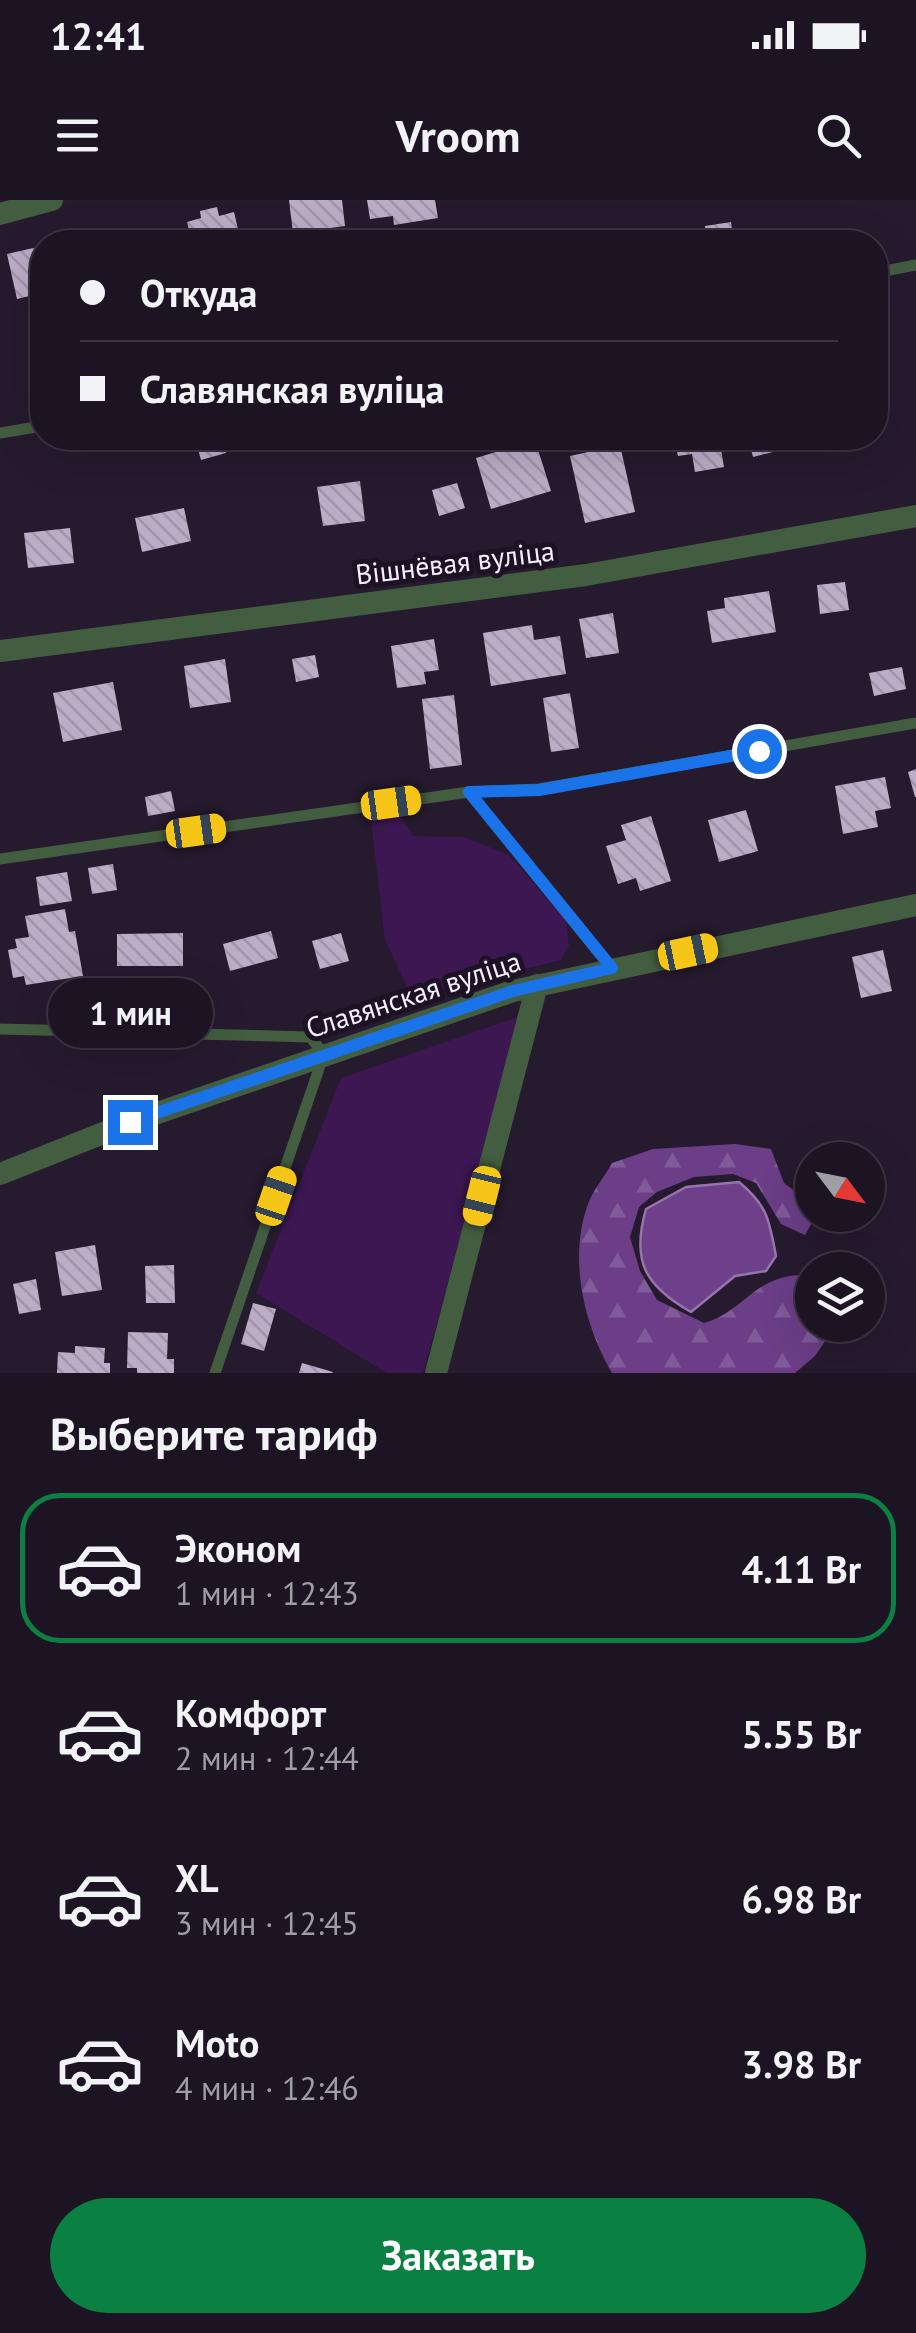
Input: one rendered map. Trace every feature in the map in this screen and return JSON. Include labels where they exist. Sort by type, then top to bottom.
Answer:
[{"type":"street","points":[[0,214],[52,200]]},
{"type":"street","name":"Вішнёвая вуліца","points":[[0,651],[586,576],[916,516]]},
{"type":"street","name":"Славянская вуліца","points":[[0,1174],[130,1122],[537,984],[916,904]]},
{"type":"street","points":[[436,1373],[537,984]]},
{"type":"lane","points":[[888,270],[916,265]]},
{"type":"lane","points":[[0,433],[30,428]]},
{"type":"lane","points":[[0,858],[469,792],[539,790],[916,723]]},
{"type":"lane","points":[[469,792],[612,968]]},
{"type":"lane","points":[[0,1030],[310,1036],[324,1054],[216,1373]]},
{"type":"shaded area","points":[[398,811],[413,836],[464,837],[509,855],[566,921],[569,946],[561,960],[412,997],[385,940],[371,821]]},
{"type":"shaded area","points":[[521,1016],[423,1373],[387,1373],[256,1293],[341,1078]]},
{"type":"shaded area","points":[[739,1182],[766,1214],[776,1256],[766,1271],[735,1276],[691,1312],[662,1292],[646,1270],[640,1243],[646,1209],[686,1187]]},
{"type":"green space","points":[[735,1144],[771,1149],[784,1183],[795,1191],[795,1230],[781,1224],[756,1183],[733,1174],[694,1177],[657,1192],[639,1207],[630,1237],[640,1271],[657,1300],[704,1323],[730,1310],[762,1286],[795,1276],[795,1342],[824,1342],[795,1373],[612,1373],[594,1334],[582,1291],[582,1225],[588,1204],[612,1163],[653,1149]]},
{"type":"building","points":[[289,200],[342,200],[345,226],[293,230]]},
{"type":"building","points":[[367,200],[435,200],[438,218],[394,225],[393,216],[370,219]]},
{"type":"building","points":[[217,207],[219,216],[234,212],[238,230],[189,230],[187,222],[201,218],[200,211]]},
{"type":"building","points":[[731,222],[732,230],[706,230],[705,226]]},
{"type":"building","points":[[30,249],[30,296],[17,299],[7,254]]},
{"type":"building","points":[[198,450],[225,450],[226,453],[201,460]]},
{"type":"building","points":[[502,450],[538,450],[551,491],[491,509],[476,458]]},
{"type":"building","points":[[621,450],[635,512],[585,523],[570,456]]},
{"type":"building","points":[[677,450],[721,450],[724,467],[695,472],[692,454],[678,456]]},
{"type":"building","points":[[751,450],[781,450],[753,457]]},
{"type":"building","points":[[360,481],[365,521],[323,526],[317,487]]},
{"type":"building","points":[[457,483],[465,508],[439,516],[432,490]]},
{"type":"building","points":[[184,508],[191,541],[142,552],[135,518]]},
{"type":"building","points":[[70,528],[74,563],[28,568],[24,533]]},
{"type":"building","points":[[845,582],[849,610],[820,614],[817,585]]},
{"type":"building","points":[[769,591],[776,632],[712,643],[707,611],[725,608],[724,598]]},
{"type":"building","points":[[613,613],[619,653],[586,658],[579,619]]},
{"type":"building","points":[[532,625],[534,640],[560,636],[566,674],[491,686],[483,633]]},
{"type":"building","points":[[434,639],[439,670],[424,672],[426,684],[397,688],[391,646]]},
{"type":"building","points":[[315,655],[319,677],[296,682],[292,659]]},
{"type":"building","points":[[225,659],[231,702],[190,708],[184,666]]},
{"type":"building","points":[[902,667],[906,689],[874,696],[869,673]]},
{"type":"building","points":[[113,682],[122,730],[63,742],[53,693]]},
{"type":"building","points":[[570,693],[579,748],[551,752],[543,698]]},
{"type":"building","points":[[454,695],[462,765],[430,769],[422,699]]},
{"type":"building","points":[[916,769],[916,797],[915,797],[908,772]]},
{"type":"building","points":[[885,777],[891,808],[875,811],[878,827],[843,834],[835,786]]},
{"type":"building","points":[[171,791],[175,811],[148,816],[145,797]]},
{"type":"building","points":[[746,810],[758,851],[719,862],[708,820]]},
{"type":"building","points":[[651,816],[671,881],[640,891],[636,878],[618,884],[606,846],[626,840],[621,825]]},
{"type":"building","points":[[113,864],[117,890],[92,894],[88,868]]},
{"type":"building","points":[[67,872],[72,901],[40,906],[36,877]]},
{"type":"building","points":[[65,909],[69,932],[75,931],[83,976],[26,985],[24,976],[13,978],[8,950],[17,948],[15,939],[29,937],[25,916]]},
{"type":"building","points":[[271,931],[278,958],[230,971],[223,944]]},
{"type":"building","points":[[183,933],[183,966],[117,966],[117,934]]},
{"type":"building","points":[[341,933],[349,961],[320,969],[312,941]]},
{"type":"building","points":[[883,950],[892,991],[861,998],[852,957]]},
{"type":"building","points":[[95,1245],[102,1290],[62,1296],[55,1252]]},
{"type":"building","points":[[174,1265],[175,1303],[146,1303],[145,1266]]},
{"type":"building","points":[[36,1279],[41,1310],[19,1314],[13,1284]]},
{"type":"building","points":[[253,1303],[276,1309],[264,1351],[241,1344]]},
{"type":"building","points":[[128,1332],[168,1333],[167,1359],[174,1359],[174,1373],[137,1373],[137,1368],[127,1368]]},
{"type":"building","points":[[75,1346],[105,1348],[104,1363],[110,1363],[110,1373],[57,1373],[58,1352],[75,1353]]},
{"type":"building","points":[[302,1363],[333,1372],[333,1373],[299,1373]]},
{"type":"route","points":[[130,1122],[513,991],[612,968],[469,792],[539,790],[759,751]]}]
